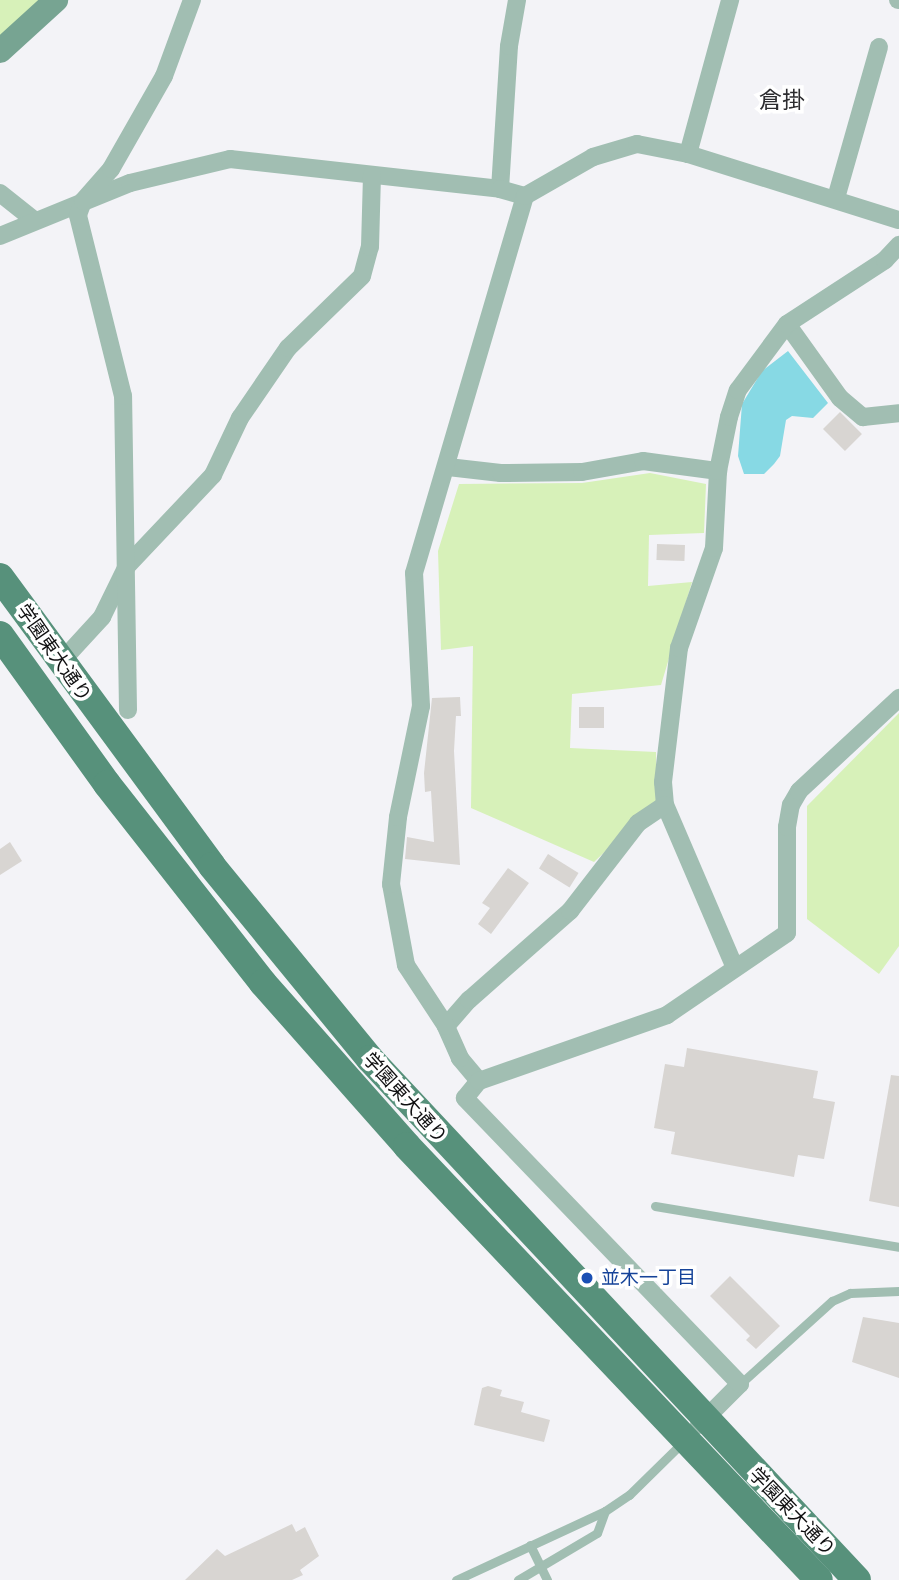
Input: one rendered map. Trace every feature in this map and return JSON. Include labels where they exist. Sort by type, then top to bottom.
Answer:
[{"type":"main road","name":"学園東大通り","points":[[0,577],[59,664],[212,866],[370,1059],[704,1420],[857,1580]]},
{"type":"main road","name":"学園東大通り","points":[[0,635],[107,784],[263,983],[407,1146],[683,1442],[820,1580]]},
{"type":"street","points":[[0,51],[56,0]]},
{"type":"street","points":[[128,710],[123,397],[80,233],[78,215],[83,201],[111,169],[164,76],[192,0]]},
{"type":"street","points":[[500,189],[509,46],[517,0]]},
{"type":"street","points":[[688,154],[730,0]]},
{"type":"street","points":[[836,198],[879,47]]},
{"type":"street","points":[[479,1081],[460,1058],[446,1026],[406,965],[391,884],[398,817],[421,706],[414,573],[448,467],[525,196],[593,157],[637,144],[688,154],[836,198],[899,220]]},
{"type":"street","points":[[0,236],[130,183],[230,159],[500,189],[525,196]]},
{"type":"street","points":[[59,664],[102,617],[127,566],[213,475],[240,418],[288,348],[362,276],[370,247],[372,175]]},
{"type":"street","points":[[0,193],[34,220]]},
{"type":"street","points":[[735,968],[665,805],[670,703],[679,648],[714,548],[718,471],[738,390],[787,324],[885,260],[899,245]]},
{"type":"street","points":[[787,324],[840,398],[863,417],[899,412]]},
{"type":"street","points":[[448,467],[501,473],[582,471],[643,461],[718,471]]},
{"type":"street","points":[[683,1442],[740,1384],[465,1098],[479,1081],[667,1015],[787,933],[787,827],[799,791],[899,698]]},
{"type":"street","points":[[446,1026],[469,1000],[570,911],[638,823],[665,805]]},
{"type":"lane","points":[[655,1206],[899,1247]]},
{"type":"lane","points":[[740,1384],[832,1301],[850,1293],[899,1291]]},
{"type":"lane","points":[[456,1580],[605,1511],[629,1496],[683,1442]]},
{"type":"lane","points":[[518,1580],[541,1569],[597,1533],[605,1511]]},
{"type":"lane","points":[[530,1545],[547,1580]]},
{"type":"green space","points":[[0,0],[44,0],[0,37]]},
{"type":"green space","points":[[650,473],[706,484],[704,533],[649,535],[648,586],[692,582],[661,685],[572,694],[570,748],[656,752],[657,802],[594,862],[471,808],[473,646],[441,650],[438,551],[459,484],[582,483]]},
{"type":"green space","points":[[899,713],[899,946],[879,974],[807,919],[807,806]]},
{"type":"water","points":[[788,351],[828,403],[813,418],[792,416],[786,420],[780,456],[774,464],[764,474],[744,474],[738,456],[742,404],[762,371]]},
{"type":"building","points":[[840,412],[862,434],[845,451],[823,429]]},
{"type":"building","points":[[657,544],[685,545],[684,561],[656,560]]},
{"type":"building","points":[[460,697],[461,716],[456,716],[454,751],[460,865],[405,859],[407,837],[434,842],[431,791],[425,792],[424,773],[432,698]]},
{"type":"building","points":[[579,707],[604,707],[604,728],[579,728]]},
{"type":"building","points":[[10,842],[22,861],[0,875],[0,849]]},
{"type":"building","points":[[548,854],[579,873],[570,887],[539,868]]},
{"type":"building","points":[[508,868],[529,883],[491,934],[478,924],[490,908],[482,903]]},
{"type":"building","points":[[687,1048],[818,1071],[813,1098],[835,1102],[824,1159],[798,1155],[794,1177],[671,1154],[675,1132],[654,1128],[665,1064],[684,1067]]},
{"type":"building","points":[[891,1075],[899,1076],[899,1207],[869,1201]]},
{"type":"building","points":[[730,1276],[780,1326],[756,1349],[746,1340],[750,1336],[710,1296]]},
{"type":"building","points":[[863,1317],[899,1323],[899,1378],[852,1362]]},
{"type":"building","points":[[488,1386],[502,1390],[500,1396],[524,1402],[521,1412],[550,1420],[544,1442],[474,1425],[482,1388]]},
{"type":"building","points":[[292,1524],[296,1532],[305,1527],[319,1556],[300,1570],[303,1575],[292,1580],[185,1580],[217,1549],[225,1556]]},
{"type":"place","name":"並木一丁目","points":[[587,1278]]},
{"type":"district","name":"倉掛","points":[[782,100]]}]
